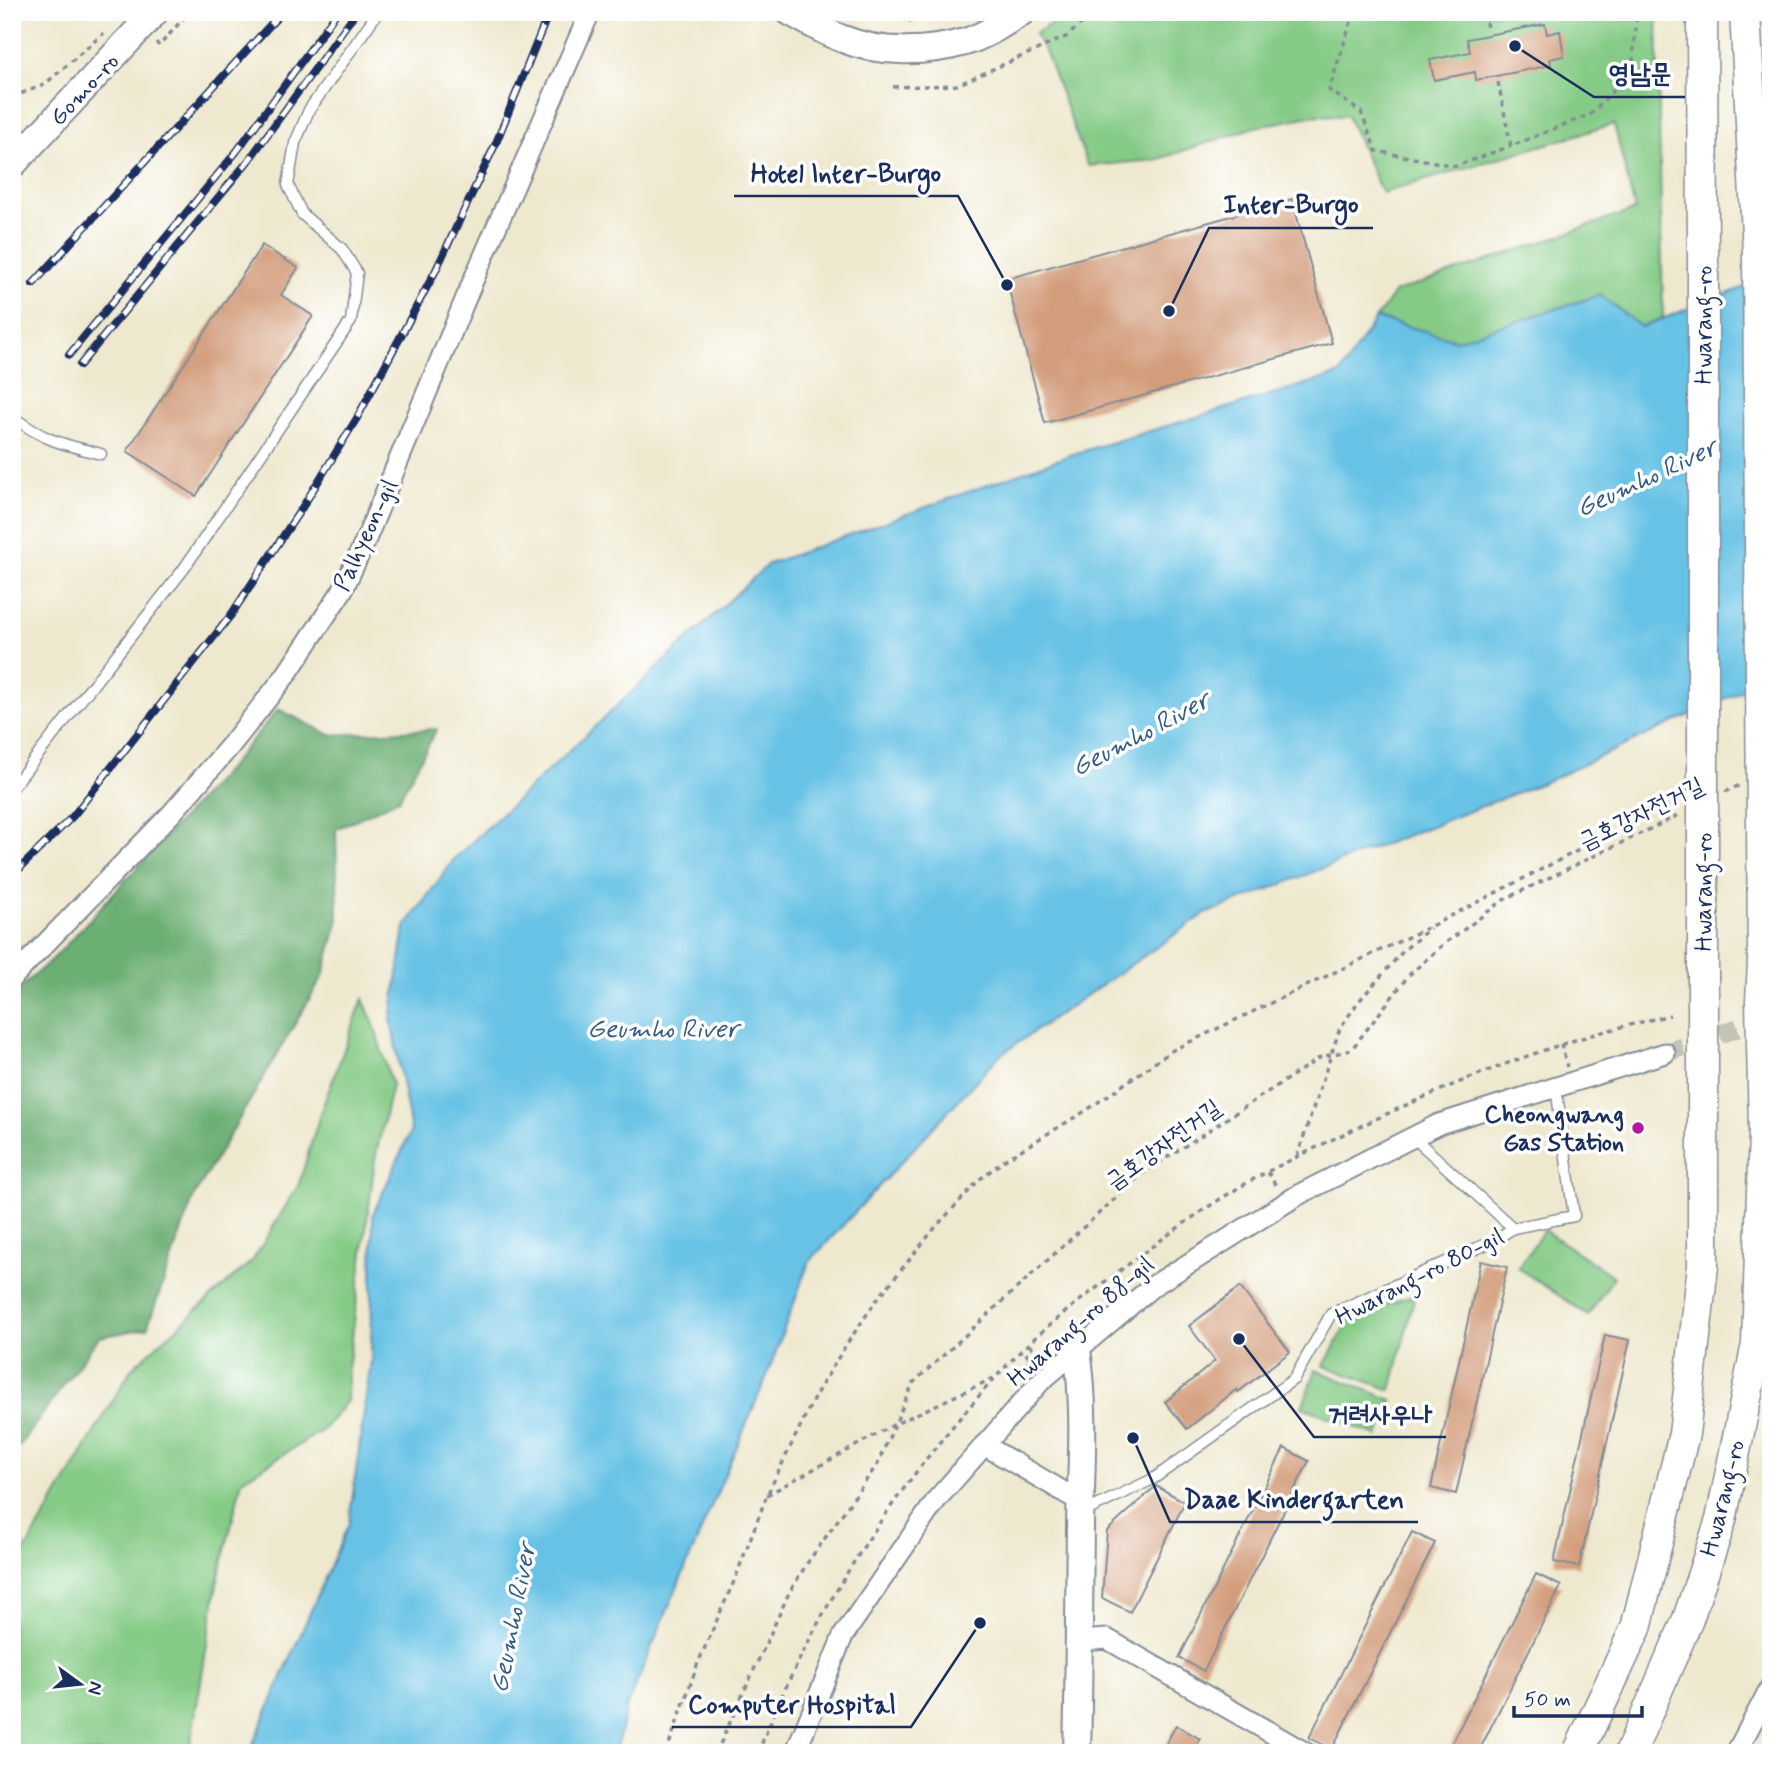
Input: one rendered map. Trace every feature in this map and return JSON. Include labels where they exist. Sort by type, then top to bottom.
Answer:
[{"type":"main road","name":"Hwarang-ro","points":[[1578,1753],[1636,1628],[1684,1434],[1703,1265],[1702,12]]},
{"type":"main road","name":"Hwarang-ro","points":[[1630,1753],[1688,1619],[1721,1520],[1757,1344],[1766,996],[1763,961],[1758,252],[1745,12]]},
{"type":"main road","points":[[1748,68],[1751,12]]},
{"type":"street","name":"Gomo-ro","points":[[12,165],[155,12]]},
{"type":"street","name":"Palhyeon-gil","points":[[12,978],[172,813],[231,745],[286,675],[342,591],[590,12]]},
{"type":"street","points":[[790,12],[843,40],[907,50],[965,42],[1022,12]]},
{"type":"street","name":"Hwarang-ro 88-gil","points":[[802,1752],[843,1636],[937,1499],[1041,1381],[1153,1286],[1298,1195],[1439,1124],[1665,1053]]},
{"type":"street","points":[[1077,1350],[1082,1385],[1077,1753]]},
{"type":"street","points":[[984,1445],[1080,1508]]},
{"type":"street","points":[[1080,1641],[1107,1639],[1306,1753]]},
{"type":"street","points":[[1736,1753],[1771,1686]]},
{"type":"lane","points":[[12,788],[183,570],[351,321],[357,273],[342,249],[302,214],[288,185],[295,143],[309,110],[377,12]]},
{"type":"lane","points":[[12,416],[34,433],[58,443],[101,454]]},
{"type":"lane","points":[[1513,1228],[1574,1216],[1556,1087]]},
{"type":"lane","name":"Hwarang-ro 80-gil","points":[[1080,1508],[1153,1479],[1294,1379],[1331,1314],[1497,1240],[1513,1228],[1413,1137]]},
{"type":"path","points":[[908,21],[948,12]]},
{"type":"path","points":[[893,87],[957,85],[1068,36],[1093,12]]},
{"type":"path","points":[[1354,12],[1329,90],[1362,112],[1376,151],[1456,166],[1591,114],[1632,71],[1637,12]]},
{"type":"path","points":[[1484,12],[1487,28]]},
{"type":"path","points":[[1498,82],[1511,146]]},
{"type":"path","points":[[12,97],[44,85]]},
{"type":"path","name":"금호강자전거길","points":[[1721,795],[1746,783]]},
{"type":"path","points":[[666,1753],[698,1663],[735,1579],[767,1495],[815,1396],[876,1301],[934,1228],[980,1180],[1006,1159],[1087,1110],[1173,1050],[1435,924],[1683,796]]},
{"type":"path","name":"금호강자전거길","points":[[716,1753],[789,1593],[877,1465],[913,1383],[1142,1174],[1321,1057],[1351,1050],[1409,975],[1439,948],[1505,899],[1684,813]]},
{"type":"path","points":[[1297,1157],[1340,1028],[1359,1000],[1404,950],[1435,924]]},
{"type":"path","points":[[767,1495],[895,1424],[998,1376]]},
{"type":"green space","points":[[1068,12],[1657,12],[1663,318],[1641,327],[1600,295],[1457,340],[1376,318],[1395,292],[1635,210],[1614,124],[1382,193],[1347,116],[1315,115],[1255,127],[1156,160],[1088,166],[1046,53],[1035,34]]},
{"type":"green space","points":[[12,689],[18,715],[18,732],[12,758]]},
{"type":"green space","points":[[278,709],[330,735],[437,729],[399,799],[336,829],[338,923],[323,976],[194,1196],[147,1328],[99,1337],[12,1456],[12,995],[57,955],[233,763]]},
{"type":"green space","points":[[363,999],[373,1022],[392,1085],[375,1159],[348,1368],[347,1401],[323,1430],[242,1480],[217,1584],[190,1747],[181,1753],[12,1753],[12,1573],[132,1368],[253,1260],[299,1184],[320,1114]]},
{"type":"green space","points":[[1544,1230],[1614,1277],[1588,1315],[1518,1268]]},
{"type":"green space","points":[[1415,1295],[1391,1390],[1324,1366],[1351,1316]]},
{"type":"green space","points":[[1316,1370],[1392,1400],[1378,1436],[1302,1407]]},
{"type":"water","name":"Geumho River","points":[[1771,277],[1771,677],[1552,779],[1205,914],[1000,1055],[809,1262],[766,1378],[627,1705],[615,1753],[249,1753],[349,1523],[371,1361],[373,1214],[411,1131],[391,1020],[405,927],[455,858],[768,564],[1073,454],[1340,374],[1376,318],[1457,340],[1600,295],[1641,327]]},
{"type":"building","points":[[1545,24],[1547,34],[1560,31],[1564,56],[1550,59],[1551,65],[1476,80],[1475,72],[1434,80],[1430,60],[1470,52],[1467,39]]},
{"type":"building","points":[[1292,199],[1332,343],[1045,423],[1006,279]]},
{"type":"building","points":[[262,245],[298,268],[281,295],[313,316],[196,496],[127,451]]},
{"type":"building","points":[[1481,1261],[1507,1267],[1456,1494],[1431,1488]]},
{"type":"building","points":[[1240,1287],[1290,1352],[1187,1429],[1165,1402],[1215,1361],[1189,1326]]},
{"type":"building","points":[[1605,1335],[1630,1340],[1579,1567],[1554,1562]]},
{"type":"building","points":[[1284,1448],[1309,1461],[1204,1671],[1179,1658]]},
{"type":"building","points":[[1156,1486],[1185,1502],[1130,1612],[1102,1598],[1107,1531]]},
{"type":"building","points":[[1412,1532],[1435,1543],[1332,1749],[1309,1738]]},
{"type":"building","points":[[1536,1574],[1561,1586],[1478,1753],[1447,1753]]},
{"type":"building","points":[[1176,1725],[1200,1739],[1193,1753],[1161,1753]]},
{"type":"tunnel","points":[[1665,1053],[1770,1017]]},
{"type":"railway","points":[[33,284],[282,12]]},
{"type":"railway","points":[[69,355],[237,151],[337,12]]},
{"type":"railway","points":[[80,365],[249,160],[356,12]]},
{"type":"railway","points":[[12,876],[73,816],[231,615],[305,503],[357,418],[435,272],[496,143],[549,12]]},
{"type":"place","name":"영남문","points":[[1515,46]]},
{"type":"place","name":"Hotel Inter-Burgo","points":[[1007,285]]},
{"type":"place","name":"Inter-Burgo","points":[[1169,311]]},
{"type":"place","name":"Cheongwang Gas Station","points":[[1638,1128]]},
{"type":"place","name":"거려사우나","points":[[1239,1339]]},
{"type":"place","name":"Daae Kindergarten","points":[[1133,1438]]},
{"type":"place","name":"Computer Hospital","points":[[980,1623]]}]
